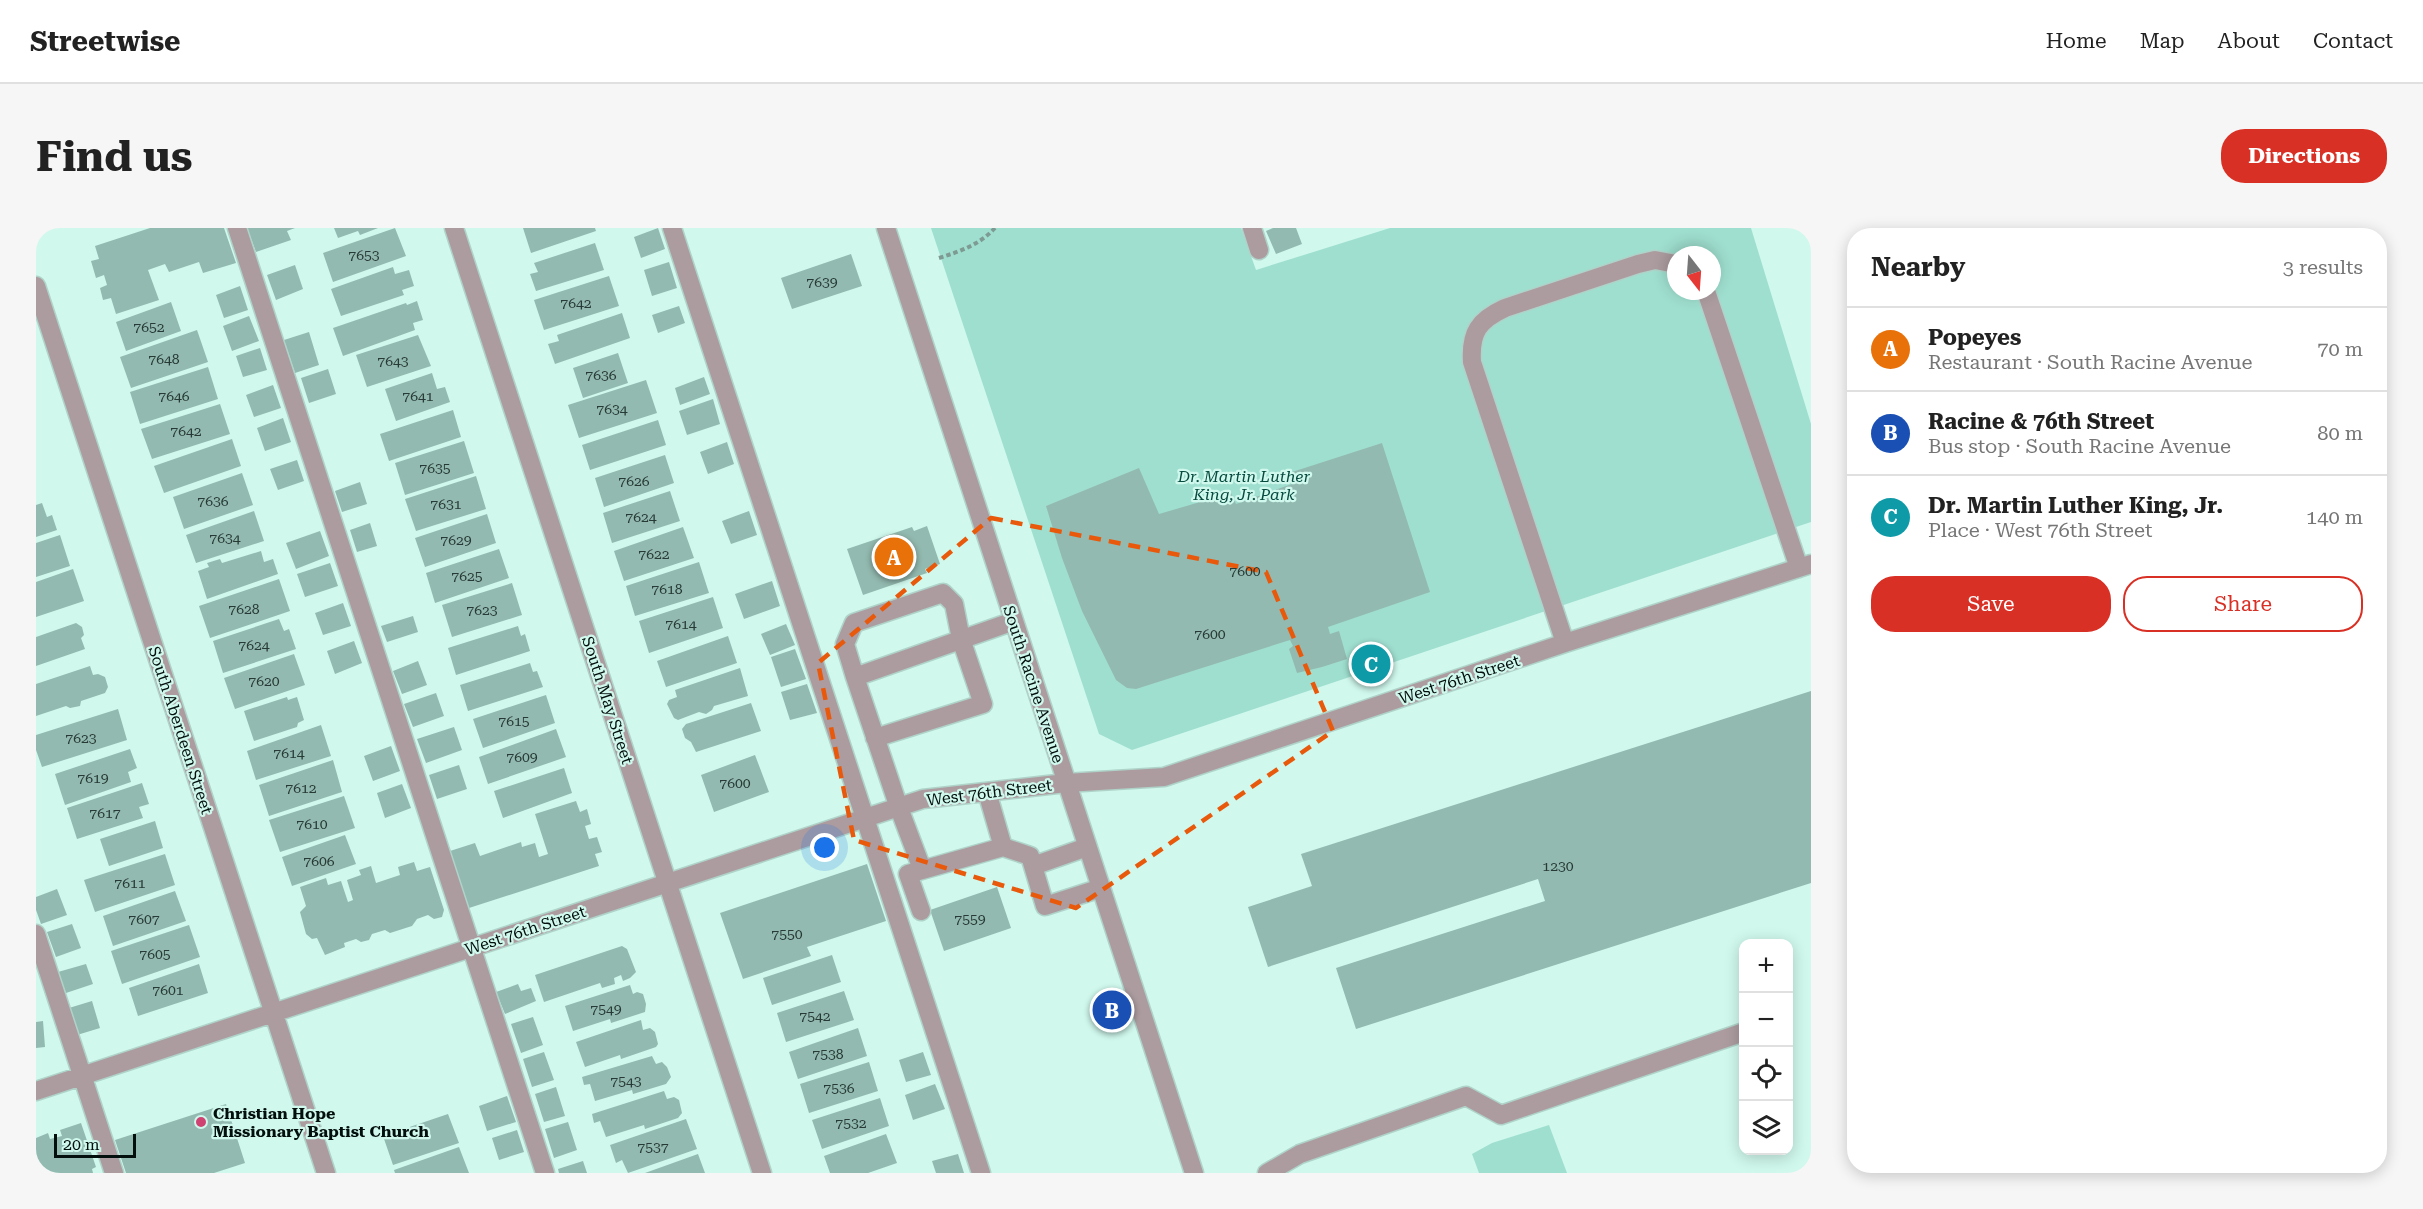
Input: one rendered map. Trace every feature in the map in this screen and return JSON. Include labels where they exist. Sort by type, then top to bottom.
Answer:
[{"type":"street","points":[[237,228],[545,1173]]},
{"type":"street","name":"South May Street","points":[[454,228],[762,1173]]},
{"type":"street","points":[[672,228],[981,1173]]},
{"type":"street","name":"South Racine Avenue","points":[[886,228],[1194,1173]]},
{"type":"street","points":[[1252,228],[1259,250]]},
{"type":"street","points":[[1565,643],[1472,362],[1471,344],[1479,326],[1489,315],[1505,308],[1638,264],[1655,260],[1667,262]]},
{"type":"street","name":"South Aberdeen Street","points":[[36,286],[326,1173]]},
{"type":"street","points":[[1709,300],[1805,566]]},
{"type":"street","name":"West 76th Street","points":[[36,1090],[923,799],[1066,783],[1164,777],[1565,643],[1805,566]]},
{"type":"street","points":[[875,738],[983,704],[962,639],[954,604],[943,593],[854,623],[844,644],[875,738],[899,808],[922,869]]},
{"type":"street","points":[[855,677],[1014,621]]},
{"type":"street","points":[[987,792],[1003,847]]},
{"type":"street","points":[[921,911],[908,874],[1003,847],[1030,856],[1046,906],[1101,888]]},
{"type":"street","points":[[1033,866],[1087,847]]},
{"type":"street","points":[[36,934],[114,1173]]},
{"type":"street","points":[[1267,1173],[1300,1154],[1466,1096],[1501,1115],[1739,1033]]},
{"type":"path","points":[[939,258],[963,251],[985,238],[995,228]]},
{"type":"highlighted area","points":[[991,518],[1266,572],[1333,731],[1076,908],[854,840],[818,663]]},
{"type":"green space","name":"Dr. Martin Luther King, Jr. Park","points":[[931,228],[1241,228],[1256,270],[1390,228],[1751,228],[1811,424],[1811,522],[1132,750],[1099,734]]},
{"type":"green space","points":[[1549,1125],[1567,1173],[1479,1173],[1472,1154],[1492,1143]]},
{"type":"building","points":[[150,228],[224,228],[236,263],[203,273],[199,262],[169,272],[165,264],[148,270],[159,300],[116,314],[111,298],[103,300],[100,288],[107,285],[104,275],[96,278],[91,261],[99,259],[95,246]]},
{"type":"building","points":[[247,228],[295,228],[287,231],[291,240],[256,252]]},
{"type":"building","points":[[334,228],[378,228],[360,235],[358,231],[338,238]]},
{"type":"building","points":[[395,228],[406,256],[333,282],[323,253]]},
{"type":"building","points":[[523,228],[595,228],[596,231],[531,253]]},
{"type":"building","points":[[658,228],[665,249],[641,258],[634,237]]},
{"type":"building","points":[[1273,228],[1296,228],[1302,244],[1276,254],[1266,231]]},
{"type":"building","points":[[595,243],[604,270],[536,291],[530,274],[538,272],[534,263]]},
{"type":"building","points":[[851,254],[862,286],[792,309],[781,278]]},
{"type":"building","points":[[669,262],[677,288],[652,296],[644,270]]},
{"type":"building","points":[[295,265],[303,289],[276,300],[267,275]]},
{"type":"building","points":[[393,267],[395,274],[409,270],[414,286],[402,290],[404,295],[341,316],[331,289]]},
{"type":"building","points":[[609,276],[619,306],[544,330],[534,300]]},
{"type":"building","points":[[240,286],[248,310],[224,318],[216,295]]},
{"type":"building","points":[[417,301],[423,320],[413,323],[415,330],[343,356],[333,328]]},
{"type":"building","points":[[171,302],[181,331],[126,351],[116,322]]},
{"type":"building","points":[[679,306],[685,323],[658,333],[652,315]]},
{"type":"building","points":[[622,313],[630,338],[555,364],[548,344],[559,341],[557,335]]},
{"type":"building","points":[[249,316],[259,341],[232,351],[223,326]]},
{"type":"building","points":[[197,330],[208,362],[131,388],[120,357]]},
{"type":"building","points":[[309,332],[319,365],[295,373],[284,340]]},
{"type":"building","points":[[418,335],[431,366],[367,387],[356,355]]},
{"type":"building","points":[[260,348],[267,370],[243,377],[236,356]]},
{"type":"building","points":[[618,353],[628,383],[583,398],[573,368]]},
{"type":"building","points":[[208,367],[218,399],[140,424],[130,392]]},
{"type":"building","points":[[328,369],[336,394],[309,403],[301,378]]},
{"type":"building","points":[[432,373],[437,389],[445,387],[450,402],[396,421],[385,389]]},
{"type":"building","points":[[704,377],[710,394],[680,405],[675,388]]},
{"type":"building","points":[[646,380],[657,413],[579,438],[568,405]]},
{"type":"building","points":[[273,385],[281,408],[254,417],[246,395]]},
{"type":"building","points":[[713,399],[720,424],[687,435],[679,411]]},
{"type":"building","points":[[220,404],[230,434],[152,459],[141,429]]},
{"type":"building","points":[[453,410],[461,437],[389,461],[380,434]]},
{"type":"building","points":[[283,418],[291,442],[265,451],[257,428]]},
{"type":"building","points":[[658,420],[666,445],[590,470],[582,445]]},
{"type":"building","points":[[232,439],[241,466],[164,493],[154,466]]},
{"type":"building","points":[[464,441],[474,473],[405,495],[395,463]]},
{"type":"building","points":[[727,442],[734,464],[708,474],[700,452]]},
{"type":"building","points":[[1382,443],[1430,592],[1328,627],[1330,634],[1339,631],[1347,659],[1322,667],[1297,673],[1289,649],[1293,646],[1290,640],[1136,689],[1127,688],[1116,680],[1082,611],[1046,506],[1139,468],[1159,514],[1231,493],[1236,504],[1292,484],[1289,473]]},
{"type":"building","points":[[665,455],[674,483],[604,507],[595,478]]},
{"type":"building","points":[[297,460],[304,481],[278,490],[270,469]]},
{"type":"building","points":[[242,473],[253,505],[184,529],[173,497]]},
{"type":"building","points":[[476,476],[486,509],[416,531],[405,499]]},
{"type":"building","points":[[360,482],[367,504],[342,512],[335,491]]},
{"type":"building","points":[[670,491],[680,521],[612,543],[603,513]]},
{"type":"building","points":[[42,503],[47,517],[52,515],[57,530],[36,537],[36,505]]},
{"type":"building","points":[[254,511],[264,541],[196,563],[186,535]]},
{"type":"building","points":[[749,511],[757,535],[731,544],[722,521]]},
{"type":"building","points":[[487,514],[496,543],[425,567],[415,538]]},
{"type":"building","points":[[370,523],[377,546],[357,552],[350,530]]},
{"type":"building","points":[[927,526],[940,564],[925,569],[927,573],[863,595],[847,549],[912,527],[914,531]]},
{"type":"building","points":[[683,527],[694,558],[624,581],[614,551]]},
{"type":"building","points":[[320,531],[329,556],[296,569],[286,543]]},
{"type":"building","points":[[60,535],[70,566],[36,577],[36,543]]},
{"type":"building","points":[[499,549],[509,578],[435,603],[426,573]]},
{"type":"building","points":[[261,551],[264,562],[273,559],[278,574],[207,599],[198,571],[209,567],[207,563],[220,559],[222,563]]},
{"type":"building","points":[[699,562],[709,593],[635,616],[626,586]]},
{"type":"building","points":[[330,563],[338,586],[305,597],[297,574]]},
{"type":"building","points":[[73,569],[84,601],[36,617],[36,582]]},
{"type":"building","points":[[279,579],[290,611],[210,638],[199,606]]},
{"type":"building","points":[[772,581],[780,606],[744,619],[735,594]]},
{"type":"building","points":[[512,583],[522,615],[452,637],[442,605]]},
{"type":"building","points":[[713,597],[723,628],[649,653],[639,621]]},
{"type":"building","points":[[343,603],[351,626],[323,635],[315,613]]},
{"type":"building","points":[[413,616],[418,632],[387,642],[381,626]]},
{"type":"building","points":[[279,619],[284,631],[289,629],[296,649],[223,673],[213,641]]},
{"type":"building","points":[[76,623],[82,627],[84,635],[81,638],[85,649],[36,666],[36,637]]},
{"type":"building","points":[[786,624],[795,645],[770,655],[761,634]]},
{"type":"building","points":[[518,626],[521,636],[525,634],[530,651],[456,675],[448,648]]},
{"type":"building","points":[[728,636],[737,663],[666,687],[657,661]]},
{"type":"building","points":[[354,641],[362,663],[335,674],[327,651]]},
{"type":"building","points":[[795,649],[806,679],[781,687],[771,657]]},
{"type":"building","points":[[294,654],[305,685],[235,709],[224,678]]},
{"type":"building","points":[[418,661],[427,685],[402,694],[393,671]]},
{"type":"building","points":[[530,663],[533,672],[537,671],[543,687],[468,711],[460,685]]},
{"type":"building","points":[[90,666],[93,675],[98,674],[105,677],[108,687],[105,693],[81,701],[80,706],[70,708],[66,706],[36,716],[36,684]]},
{"type":"building","points":[[740,668],[748,696],[714,706],[706,714],[699,712],[678,720],[674,718],[667,704],[669,700],[677,697],[675,690]]},
{"type":"building","points":[[807,684],[817,713],[790,720],[781,692]]},
{"type":"building","points":[[1811,691],[1811,883],[1356,1029],[1336,968],[1545,901],[1538,879],[1268,967],[1248,907],[1312,886],[1301,854]]},
{"type":"building","points":[[436,693],[444,716],[413,727],[404,704]]},
{"type":"building","points":[[546,695],[555,723],[483,748],[473,719]]},
{"type":"building","points":[[287,697],[288,700],[297,697],[304,720],[298,723],[297,727],[254,741],[244,711]]},
{"type":"building","points":[[751,703],[761,731],[696,752],[691,742],[685,738],[682,729],[686,724]]},
{"type":"building","points":[[118,709],[127,740],[42,767],[36,750],[36,735]]},
{"type":"building","points":[[321,725],[331,756],[256,780],[247,751]]},
{"type":"building","points":[[454,727],[462,750],[426,763],[417,739]]},
{"type":"building","points":[[556,729],[566,757],[488,784],[479,757]]},
{"type":"building","points":[[391,746],[400,771],[373,781],[364,756]]},
{"type":"building","points":[[130,749],[137,768],[128,772],[131,782],[65,805],[55,774]]},
{"type":"building","points":[[755,755],[769,792],[714,812],[701,775]]},
{"type":"building","points":[[333,760],[342,792],[269,816],[259,785]]},
{"type":"building","points":[[459,765],[467,789],[437,799],[429,775]]},
{"type":"building","points":[[564,768],[572,793],[503,818],[494,791]]},
{"type":"building","points":[[142,783],[149,804],[139,807],[143,818],[77,839],[67,808]]},
{"type":"building","points":[[402,784],[411,808],[385,818],[377,793]]},
{"type":"building","points":[[344,796],[355,828],[280,852],[269,820]]},
{"type":"building","points":[[576,801],[580,812],[587,809],[591,824],[585,826],[589,839],[597,837],[602,852],[595,854],[599,866],[469,908],[450,851],[475,843],[480,856],[521,842],[522,847],[535,843],[539,857],[548,854],[535,814]]},
{"type":"building","points":[[155,821],[163,848],[109,866],[100,839]]},
{"type":"building","points":[[345,835],[356,864],[292,886],[282,857]]},
{"type":"building","points":[[165,854],[175,885],[95,912],[84,880]]},
{"type":"building","points":[[414,862],[417,871],[430,867],[444,910],[442,917],[434,919],[428,915],[417,919],[412,926],[390,933],[385,930],[372,934],[369,940],[361,942],[356,939],[344,943],[345,947],[325,955],[317,938],[312,939],[306,934],[300,912],[306,906],[300,887],[326,878],[328,885],[341,881],[348,902],[353,900],[347,880],[361,875],[359,870],[371,866],[376,883],[400,875],[398,867]]},
{"type":"building","points":[[867,864],[886,921],[807,947],[811,956],[743,979],[720,913]]},
{"type":"building","points":[[997,887],[1011,928],[944,951],[930,910]]},
{"type":"building","points":[[57,889],[67,915],[41,924],[36,910],[36,897]]},
{"type":"building","points":[[175,891],[186,921],[113,946],[103,916]]},
{"type":"building","points":[[72,924],[81,948],[56,957],[47,932]]},
{"type":"building","points":[[189,925],[200,957],[122,984],[111,951]]},
{"type":"building","points":[[622,946],[627,949],[636,972],[630,978],[623,981],[621,975],[614,978],[615,984],[602,988],[600,983],[544,1002],[535,975]]},
{"type":"building","points":[[832,955],[841,982],[772,1005],[763,978]]},
{"type":"building","points":[[86,964],[93,984],[66,993],[58,972]]},
{"type":"building","points":[[199,964],[208,993],[138,1016],[129,988]]},
{"type":"building","points":[[518,984],[521,991],[531,988],[536,1001],[505,1014],[496,992]]},
{"type":"building","points":[[630,985],[633,994],[637,992],[643,994],[646,1004],[645,1012],[611,1023],[610,1019],[573,1031],[565,1006]]},
{"type":"building","points":[[844,991],[854,1020],[786,1042],[777,1013]]},
{"type":"building","points":[[92,1001],[100,1028],[77,1035],[69,1008]]},
{"type":"building","points":[[533,1017],[543,1045],[521,1053],[511,1024]]},
{"type":"building","points":[[641,1020],[643,1030],[650,1028],[655,1032],[658,1044],[656,1047],[621,1059],[620,1055],[585,1067],[576,1042]]},
{"type":"building","points":[[43,1021],[45,1047],[36,1048],[36,1022]]},
{"type":"building","points":[[858,1028],[867,1056],[798,1079],[789,1052]]},
{"type":"building","points":[[544,1052],[554,1080],[532,1087],[523,1059]]},
{"type":"building","points":[[923,1052],[931,1075],[906,1082],[899,1060]]},
{"type":"building","points":[[652,1056],[656,1064],[662,1062],[667,1067],[671,1077],[666,1084],[633,1094],[632,1090],[595,1101],[590,1084],[584,1085],[582,1077]]},
{"type":"building","points":[[869,1062],[878,1091],[809,1113],[800,1084]]},
{"type":"building","points":[[935,1084],[945,1109],[913,1120],[905,1095]]},
{"type":"building","points":[[556,1087],[565,1116],[544,1122],[535,1094]]},
{"type":"building","points":[[664,1091],[667,1099],[674,1097],[679,1100],[682,1113],[678,1118],[645,1129],[644,1125],[606,1137],[600,1121],[594,1123],[592,1114]]},
{"type":"building","points":[[507,1096],[516,1122],[487,1131],[479,1106]]},
{"type":"building","points":[[880,1098],[889,1126],[822,1149],[812,1120]]},
{"type":"building","name":"Christian Hope Missionary Baptist Church","points":[[226,1104],[245,1163],[214,1173],[126,1173],[115,1140]]},
{"type":"building","points":[[448,1114],[459,1143],[393,1165],[383,1136]]},
{"type":"building","points":[[686,1119],[697,1149],[628,1173],[622,1160],[616,1163],[610,1145]]},
{"type":"building","points":[[568,1122],[577,1150],[554,1158],[545,1129]]},
{"type":"building","points":[[81,1123],[96,1167],[92,1169],[93,1173],[38,1173],[36,1138],[48,1133],[50,1139],[62,1136],[60,1130]]},
{"type":"building","points":[[517,1130],[524,1152],[499,1160],[492,1138]]},
{"type":"building","points":[[886,1134],[897,1163],[868,1173],[830,1173],[824,1156]]},
{"type":"building","points":[[459,1147],[469,1173],[395,1173],[394,1170]]},
{"type":"building","points":[[698,1154],[705,1173],[645,1173]]},
{"type":"building","points":[[958,1154],[964,1173],[936,1173],[932,1161]]},
{"type":"building","points":[[583,1161],[587,1173],[559,1173],[558,1169]]},
{"type":"place","name":"Popeyes","points":[[894,557]]},
{"type":"place","name":"Dr. Martin Luther King, Jr.","points":[[1371,664]]},
{"type":"place","name":"Racine & 76th Street","points":[[1112,1010]]},
{"type":"place","name":"Christian Hope Missionary Baptist Church","points":[[201,1122]]}]
